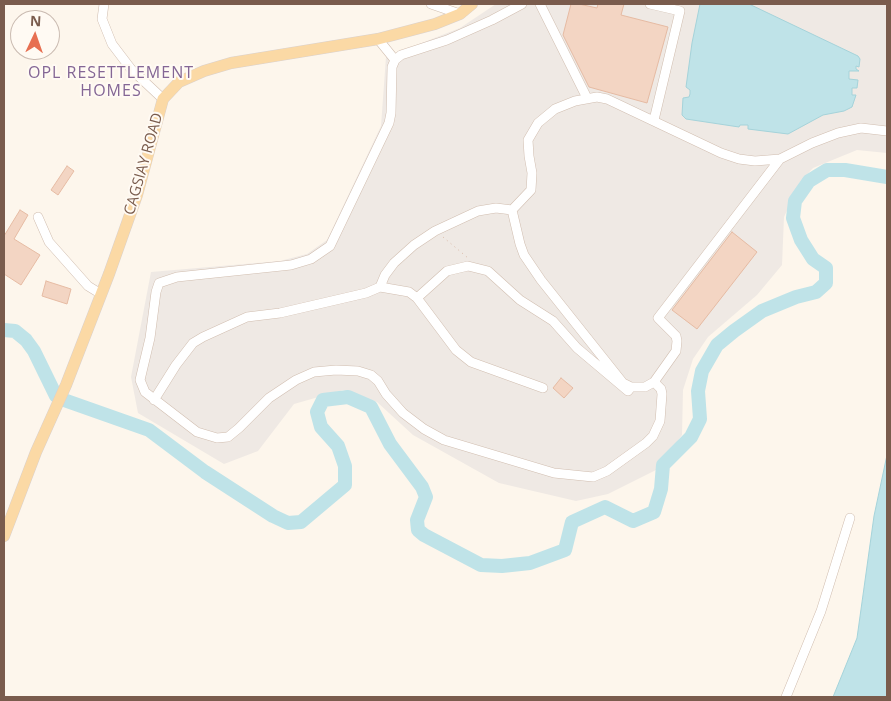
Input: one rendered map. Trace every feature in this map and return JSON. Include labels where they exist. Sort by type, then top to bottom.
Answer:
[{"type":"main road","name":"CAGSIAY ROAD","points":[[5,529],[66,385],[101,294],[137,195],[163,99],[179,82],[204,71],[231,63],[378,39],[435,24],[460,14],[472,4]]},
{"type":"street","points":[[104,4],[102,19],[112,44],[131,69],[163,99]]},
{"type":"street","points":[[431,4],[460,14]]},
{"type":"street","points":[[522,4],[447,40],[401,55],[395,60],[392,66],[391,113],[389,122],[330,246],[311,259],[291,265],[177,277],[159,283],[156,292],[150,338],[140,380],[145,392],[154,400],[197,432],[217,438],[228,437],[269,398],[296,380],[314,372],[358,370],[371,375],[403,412],[424,429],[444,440],[554,472],[593,477],[607,471],[653,436],[660,421],[662,394],[661,389],[654,382]]},
{"type":"street","points":[[540,4],[586,98]]},
{"type":"street","points":[[650,4],[680,11],[654,120]]},
{"type":"street","points":[[378,39],[395,60]]},
{"type":"street","points":[[512,210],[531,190],[532,173],[528,140],[538,123],[555,109],[586,98],[607,99],[691,139],[740,159],[755,161],[780,159],[805,146],[838,133],[861,128],[887,131]]},
{"type":"street","points":[[512,210],[524,255],[542,280],[623,383],[631,387],[644,387],[654,382],[677,346],[676,336],[658,318],[780,159]]},
{"type":"street","points":[[380,287],[385,275],[394,263],[435,231],[478,211],[496,208],[512,210]]},
{"type":"street","points":[[38,217],[49,242],[88,286],[101,294]]},
{"type":"street","points":[[416,298],[447,271],[468,266],[488,271],[520,300],[553,321],[577,348],[628,391],[631,387]]},
{"type":"street","points":[[154,400],[176,365],[193,343],[203,337],[247,317],[280,313],[366,293],[380,287],[409,292],[416,298],[456,350],[471,362],[543,388]]},
{"type":"street","points":[[786,697],[821,610],[850,518]]},
{"type":"path","points":[[435,231],[468,257],[468,266]]},
{"type":"shaded area","points":[[496,4],[887,4],[887,153],[857,150],[813,168],[800,182],[784,217],[782,265],[757,295],[708,337],[693,359],[683,390],[682,435],[656,470],[608,494],[576,501],[499,483],[413,435],[377,402],[343,390],[294,404],[258,451],[224,464],[138,413],[131,377],[151,272],[280,261],[307,254],[327,240],[381,126],[386,57],[460,28]]},
{"type":"water","points":[[700,4],[749,4],[858,56],[860,59],[859,67],[856,66],[856,69],[859,71],[849,71],[849,79],[858,80],[857,88],[852,88],[852,95],[856,95],[852,107],[844,111],[823,115],[788,134],[748,129],[748,125],[740,125],[739,127],[686,119],[682,115],[683,98],[689,97],[690,94],[690,90],[686,87]]},
{"type":"water","points":[[887,455],[887,697],[833,697],[857,638],[874,516]]},
{"type":"building","points":[[571,4],[597,8],[598,4],[624,4],[621,15],[668,27],[647,103],[589,87],[563,35]]},
{"type":"building","points":[[67,166],[74,171],[58,195],[51,190]]},
{"type":"building","points":[[20,210],[28,215],[14,239],[40,255],[21,285],[4,274],[4,236]]},
{"type":"building","points":[[732,232],[757,252],[697,329],[672,310]]},
{"type":"building","points":[[46,281],[71,289],[67,304],[42,296]]},
{"type":"building","points":[[561,378],[573,388],[564,398],[553,388]]},
{"type":"waterway","points":[[64,400],[149,430],[205,472],[273,516],[288,523],[301,522],[345,485],[345,466],[338,446],[321,427],[317,412],[323,400],[348,397],[371,407],[390,444],[422,487],[426,497],[417,520],[418,530],[481,565],[502,566],[530,563],[565,550],[572,522],[605,507],[633,521],[654,512],[661,489],[663,465],[691,437],[700,419],[698,391],[702,371],[717,345],[762,311],[796,297],[816,292],[826,283],[826,268],[813,259],[801,240],[793,218],[795,201],[809,181],[827,170],[845,170],[887,177]]},
{"type":"waterway","points":[[4,330],[15,331],[26,340],[34,351],[56,396]]},
{"type":"district","name":"OPL RESETTLEMENT HOMES","points":[[111,82]]}]
